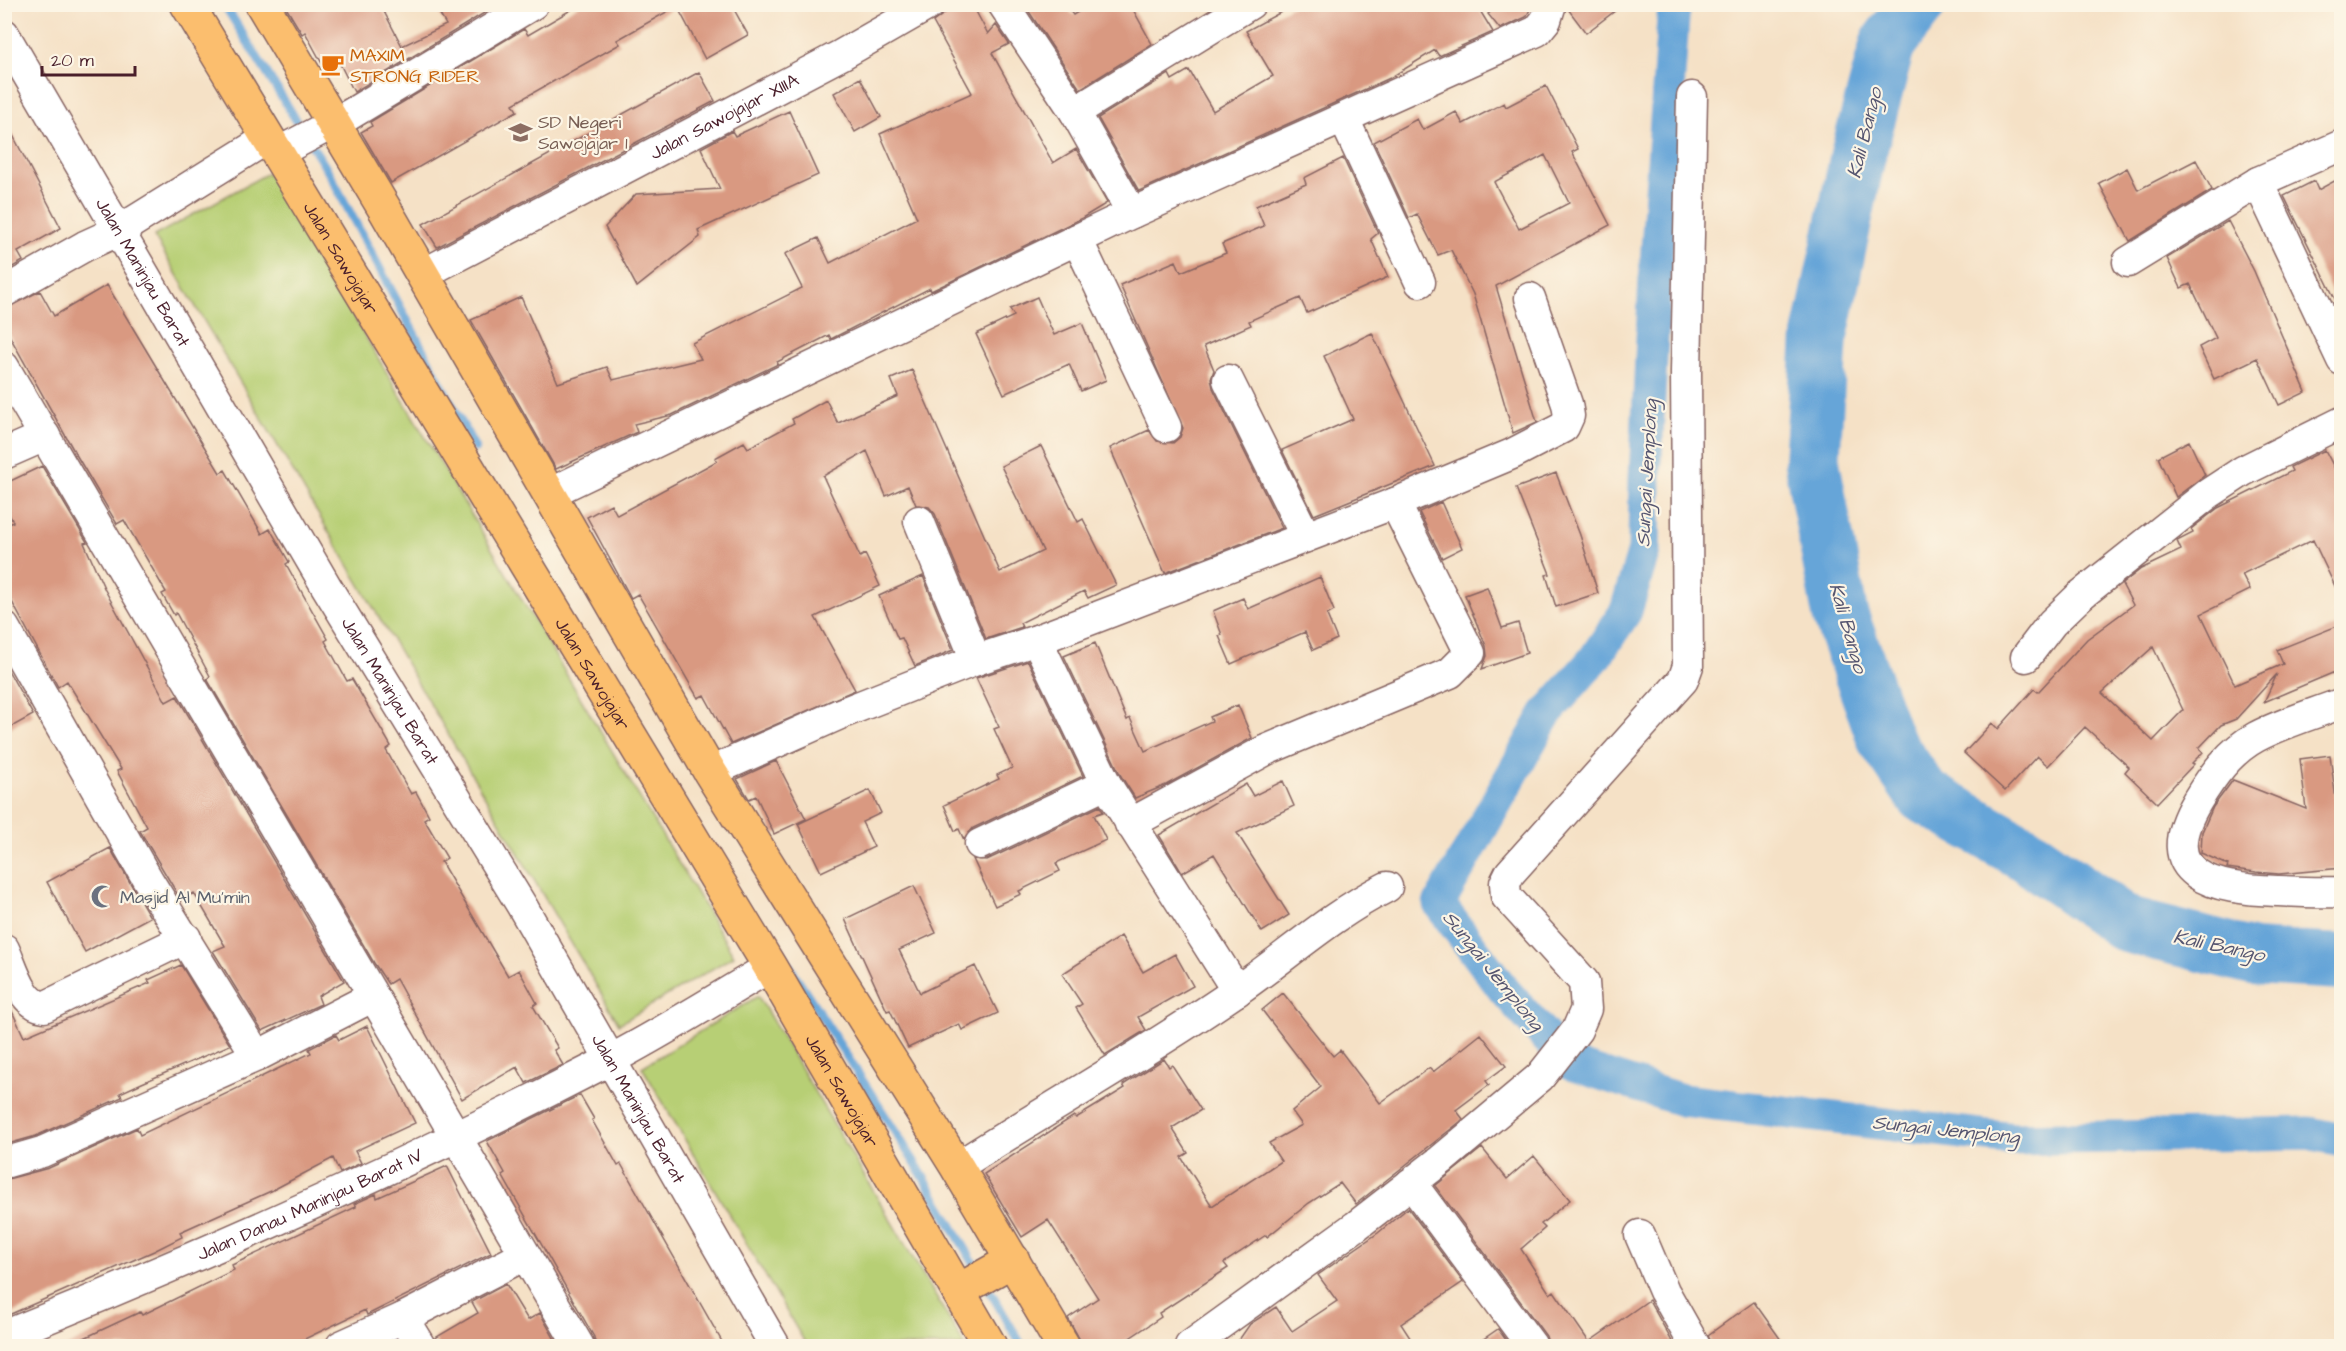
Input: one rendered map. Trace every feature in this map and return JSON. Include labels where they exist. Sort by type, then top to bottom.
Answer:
[{"type":"main road","name":"Jalan Sawojajar","points":[[187,4],[278,147],[770,968],[985,1276],[1063,1347]]},
{"type":"main road","name":"Jalan Sawojajar","points":[[262,4],[326,128],[392,203],[423,274],[710,772],[957,1167],[985,1276],[990,1347]]},
{"type":"street","points":[[4,292],[85,246],[278,147],[326,128],[533,4]]},
{"type":"street","name":"Jalan Sawojajar XIIIA","points":[[423,274],[841,55],[930,4]]},
{"type":"street","points":[[1003,4],[1075,112],[1131,213]]},
{"type":"street","points":[[1075,112],[1250,4]]},
{"type":"street","points":[[548,494],[1131,213],[1537,31],[1546,20],[1551,4]]},
{"type":"street","name":"Jalan Maninjau Barat","points":[[4,34],[326,586],[426,746],[611,1060],[775,1347]]},
{"type":"street","points":[[1207,1342],[1411,1183],[1550,1068],[1577,1030],[1586,1009],[1584,982],[1506,896],[1504,884],[1525,856],[1683,680],[1688,666],[1687,305],[1692,97]]},
{"type":"street","points":[[1344,119],[1420,282]]},
{"type":"street","points":[[2128,262],[2258,182],[2342,145]]},
{"type":"street","points":[[2258,182],[2342,360]]},
{"type":"street","points":[[1077,239],[1166,427]]},
{"type":"street","points":[[710,772],[840,714],[976,660],[1037,640],[1395,503],[1512,454],[1564,427],[1569,416],[1567,404],[1530,298]]},
{"type":"street","points":[[4,367],[579,1347]]},
{"type":"street","points":[[1228,380],[1306,537]]},
{"type":"street","points":[[2026,657],[2052,624],[2081,595],[2208,494],[2243,471],[2342,422]]},
{"type":"street","points":[[4,454],[45,436]]},
{"type":"street","points":[[1130,824],[1266,750],[1450,673],[1461,665],[1470,653],[1395,503]]},
{"type":"street","points":[[919,521],[976,660]]},
{"type":"street","points":[[4,627],[148,880],[257,1056]]},
{"type":"street","points":[[1037,640],[1106,784],[1237,990]]},
{"type":"street","points":[[2342,703],[2255,738],[2230,757],[2208,783],[2194,806],[2182,832],[2181,845],[2185,861],[2201,877],[2220,885],[2239,890],[2342,892]]},
{"type":"street","points":[[980,844],[1106,784]]},
{"type":"street","points":[[957,1167],[1101,1080],[1237,990],[1338,917],[1387,887]]},
{"type":"street","points":[[4,949],[28,999],[34,1006],[44,1007],[186,938]]},
{"type":"street","name":"Jalan Danau Maninjau Barat IV","points":[[4,1336],[168,1270],[457,1136],[611,1060],[770,968]]},
{"type":"street","points":[[4,1163],[42,1152],[257,1056],[372,997]]},
{"type":"street","points":[[1411,1183],[1532,1347]]},
{"type":"street","points":[[1640,1235],[1664,1291],[1695,1347]]},
{"type":"street","points":[[341,1347],[525,1255]]},
{"type":"street","points":[[403,1318],[420,1347]]},
{"type":"green space","points":[[268,173],[734,956],[619,1024],[154,236]]},
{"type":"green space","points":[[758,996],[965,1346],[807,1346],[642,1067]]},
{"type":"building","points":[[284,4],[380,4],[402,46],[446,25],[434,4],[499,4],[354,92],[339,62],[325,69],[305,32],[302,34]]},
{"type":"building","points":[[581,4],[731,4],[748,35],[705,59],[677,6],[617,40],[620,44],[513,104],[517,111],[391,183],[361,132],[372,126],[370,122],[524,29],[528,35]]},
{"type":"building","points":[[947,4],[972,4],[988,34],[996,25],[1009,44],[992,53],[1053,163],[1076,149],[1107,203],[1082,218],[931,291],[930,288],[831,339],[829,335],[777,362],[778,364],[672,415],[634,424],[637,432],[556,469],[471,320],[521,297],[558,383],[607,367],[613,380],[701,359],[692,343],[802,288],[785,254],[818,238],[830,263],[917,218],[880,134],[972,93],[933,22],[945,13]]},
{"type":"building","points":[[1024,4],[1078,4],[1069,10],[1073,15],[1091,4],[1130,4],[1152,44],[1080,89]]},
{"type":"building","points":[[1296,4],[1476,4],[1493,32],[1439,56],[1435,50],[1390,78],[1139,191],[1098,118],[1169,74],[1172,80],[1189,70],[1213,111],[1273,76],[1246,31]]},
{"type":"building","points":[[1501,4],[1533,4],[1526,17],[1500,29],[1488,14]]},
{"type":"building","points":[[1568,4],[1624,4],[1586,33],[1568,9]]},
{"type":"building","points":[[699,72],[715,101],[437,247],[423,224]]},
{"type":"building","points":[[860,78],[881,117],[855,132],[834,93]]},
{"type":"building","points":[[1546,86],[1578,149],[1572,152],[1610,225],[1496,286],[1537,422],[1513,433],[1473,294],[1451,250],[1438,255],[1417,214],[1409,218],[1374,142],[1417,119],[1423,130],[1456,112],[1463,124],[1504,103],[1506,107]],"holes":[[[1545,155],[1569,203],[1519,229],[1494,182]]]},
{"type":"building","points":[[789,111],[818,175],[698,230],[700,237],[637,287],[605,227],[636,194],[720,189],[701,148],[732,131],[735,136]]},
{"type":"building","points":[[4,118],[61,228],[18,252],[23,261],[4,272]]},
{"type":"building","points":[[1343,158],[1378,233],[1371,239],[1388,277],[1307,313],[1300,298],[1249,321],[1251,325],[1204,346],[1214,370],[1211,378],[1213,388],[1282,528],[1165,573],[1110,448],[1149,430],[1157,441],[1173,443],[1180,437],[1183,428],[1120,285],[1176,261],[1181,272],[1226,253],[1222,244],[1264,226],[1256,206],[1306,184],[1304,178]]},
{"type":"building","points":[[2196,160],[2212,190],[2130,241],[2099,183],[2127,168],[2138,190]]},
{"type":"building","points":[[2342,177],[2342,313],[2284,196],[2314,181],[2318,190]]},
{"type":"building","points":[[2228,221],[2254,271],[2306,392],[2279,405],[2257,358],[2214,379],[2199,347],[2216,338],[2190,284],[2181,288],[2167,258]]},
{"type":"building","points":[[107,285],[220,473],[225,470],[262,534],[270,529],[289,562],[286,564],[328,639],[325,641],[347,681],[352,679],[391,746],[386,750],[411,794],[416,792],[429,816],[424,819],[447,858],[441,862],[508,976],[519,970],[537,1003],[533,1006],[558,1048],[554,1050],[563,1065],[526,1083],[517,1067],[462,1099],[396,979],[388,984],[374,963],[207,679],[210,676],[176,613],[174,615],[162,594],[166,592],[124,520],[117,524],[4,326],[4,309],[40,291],[54,316]]},
{"type":"building","points":[[1037,297],[1054,335],[1082,323],[1106,380],[1081,391],[1069,364],[1004,394],[976,334],[1014,316],[1010,309]]},
{"type":"building","points":[[1372,333],[1435,466],[1314,515],[1282,450],[1353,419],[1324,356]]},
{"type":"building","points":[[912,370],[1000,572],[1043,551],[1001,466],[1041,446],[1078,522],[1083,519],[1116,585],[1088,598],[1084,591],[1020,623],[1022,627],[986,639],[935,514],[929,507],[916,505],[908,486],[886,496],[867,451],[823,476],[860,557],[865,554],[880,586],[815,617],[855,690],[731,744],[704,695],[698,698],[638,594],[631,598],[587,517],[611,504],[617,515],[717,461],[715,458],[744,442],[748,448],[794,423],[792,419],[826,400],[838,423],[898,396],[891,379]]},
{"type":"building","points":[[2189,441],[2205,475],[2176,497],[2158,457]]},
{"type":"building","points":[[2325,450],[2335,469],[2342,465],[2342,601],[2313,540],[2242,574],[2250,590],[2201,614],[2235,685],[2283,664],[2277,650],[2342,624],[2342,669],[2264,702],[2277,674],[2236,719],[2221,725],[2199,748],[2203,752],[2192,763],[2194,764],[2157,803],[2125,772],[2129,767],[2085,727],[2048,766],[2037,756],[2005,791],[1964,753],[1992,723],[1998,729],[2034,689],[2038,692],[2087,639],[2133,605],[2122,584],[2141,569],[2181,550],[2177,541],[2193,533],[2191,529],[2218,508],[2292,471],[2290,467]],"holes":[[[2153,647],[2183,710],[2153,741],[2102,693]]]},
{"type":"building","points":[[42,466],[87,542],[84,543],[105,590],[166,702],[177,696],[344,981],[318,996],[321,1004],[262,1031],[213,951],[225,946],[194,893],[181,900],[140,831],[147,827],[117,771],[121,769],[67,681],[58,687],[4,587],[4,526],[13,522],[4,504],[4,484]]},
{"type":"building","points":[[1556,473],[1580,535],[1598,593],[1556,607],[1546,575],[1550,574],[1516,488]]},
{"type":"building","points":[[1441,502],[1462,548],[1442,558],[1419,512]]},
{"type":"building","points":[[923,576],[953,650],[915,666],[902,638],[898,639],[879,596]]},
{"type":"building","points":[[1320,577],[1334,611],[1327,615],[1337,639],[1313,650],[1305,632],[1231,664],[1219,636],[1222,635],[1213,611],[1243,598],[1248,609]]},
{"type":"building","points":[[1487,587],[1502,628],[1518,623],[1527,653],[1482,669],[1487,656],[1486,646],[1465,595]]},
{"type":"building","points":[[1095,643],[1127,720],[1130,718],[1145,751],[1212,721],[1210,717],[1238,705],[1252,738],[1166,785],[1135,798],[1121,776],[1064,656]]},
{"type":"building","points":[[1028,661],[1083,776],[973,828],[964,840],[959,829],[955,831],[944,805],[999,779],[997,775],[1012,768],[994,729],[999,727],[976,678]]},
{"type":"building","points":[[4,663],[33,715],[4,731]]},
{"type":"building","points":[[2330,755],[2336,800],[2338,800],[2342,868],[2279,874],[2256,872],[2227,868],[2228,865],[2201,853],[2202,832],[2213,807],[2233,780],[2306,809],[2300,759]]},
{"type":"building","points":[[776,761],[806,819],[774,834],[756,796],[749,799],[737,779]]},
{"type":"building","points":[[1283,781],[1294,806],[1237,833],[1289,915],[1262,932],[1214,854],[1182,873],[1159,835],[1246,784],[1253,796]]},
{"type":"building","points":[[870,790],[881,813],[862,822],[874,847],[821,872],[798,824]]},
{"type":"building","points":[[1100,806],[1103,812],[1094,815],[1106,840],[1056,863],[1060,871],[1019,891],[1021,894],[995,906],[973,859],[987,860]]},
{"type":"building","name":"Masjid Al Mu'min","points":[[110,848],[150,917],[85,952],[47,882]]},
{"type":"building","points":[[914,886],[936,933],[899,950],[920,993],[975,966],[998,1013],[962,1030],[959,1024],[908,1048],[890,1010],[887,1011],[845,919]]},
{"type":"building","points":[[1121,936],[1143,972],[1175,954],[1193,986],[1138,1017],[1146,1030],[1105,1055],[1076,1008],[1082,1004],[1062,974]]},
{"type":"building","points":[[181,965],[230,1045],[120,1093],[122,1097],[36,1136],[4,1145],[4,994],[24,1037],[150,983],[148,980]]},
{"type":"building","points":[[1283,993],[1333,1056],[1340,1050],[1380,1103],[1429,1068],[1433,1072],[1481,1034],[1506,1066],[1486,1081],[1489,1085],[1456,1110],[1463,1119],[1460,1122],[1356,1204],[1340,1183],[1309,1203],[1267,1237],[1266,1235],[1224,1263],[1228,1268],[1159,1313],[1161,1317],[1116,1347],[1084,1347],[1068,1318],[1098,1298],[1048,1220],[1022,1237],[984,1174],[1074,1116],[1076,1118],[1125,1088],[1123,1085],[1164,1059],[1169,1067],[1172,1065],[1201,1110],[1172,1128],[1188,1153],[1181,1157],[1212,1206],[1281,1161],[1269,1143],[1302,1125],[1292,1111],[1321,1087],[1262,1010]]},
{"type":"building","points":[[367,1026],[415,1123],[355,1151],[361,1163],[340,1173],[333,1158],[271,1191],[180,1232],[182,1237],[154,1251],[4,1317],[4,1180],[49,1168],[137,1128],[140,1135],[311,1053],[309,1049],[336,1035],[339,1040]]},
{"type":"building","points":[[580,1095],[618,1166],[621,1164],[725,1347],[596,1347],[594,1337],[502,1175],[505,1173],[487,1141]]},
{"type":"building","points":[[1482,1148],[1507,1179],[1534,1156],[1570,1200],[1541,1224],[1545,1228],[1521,1249],[1550,1294],[1554,1291],[1589,1342],[1649,1300],[1675,1347],[1549,1347],[1546,1336],[1435,1186]]},
{"type":"building","points":[[447,1166],[491,1253],[367,1315],[365,1310],[288,1347],[65,1347],[140,1312],[142,1315],[234,1270],[232,1265],[356,1207],[354,1204],[376,1194],[377,1198]]},
{"type":"building","points":[[1408,1208],[1463,1282],[1401,1324],[1416,1347],[1234,1347],[1250,1324],[1276,1307],[1292,1331],[1337,1301],[1318,1275],[1378,1233]]},
{"type":"building","points":[[506,1284],[528,1320],[540,1313],[559,1347],[437,1347],[435,1338],[478,1313],[472,1302]]},
{"type":"building","points":[[1754,1302],[1786,1347],[1712,1347],[1708,1335]]},
{"type":"building","points":[[1498,1329],[1511,1347],[1472,1347]]},
{"type":"waterway","points":[[224,4],[329,173],[475,448]]},
{"type":"waterway","name":"Sungai Jemplong","points":[[1674,4],[1655,278],[1645,478],[1644,550],[1626,611],[1594,659],[1546,714],[1439,904],[1504,990],[1570,1064],[1682,1100],[2014,1139],[2309,1133],[2342,1140]]},
{"type":"waterway","name":"Kali Bango","points":[[1918,4],[1888,43],[1858,155],[1820,336],[1812,463],[1840,614],[1885,739],[1923,795],[2026,854],[2127,925],[2253,957],[2342,962]]},
{"type":"waterway","points":[[779,950],[917,1166],[1022,1346]]},
{"type":"place","name":"MAXIM STRONG RIDER","points":[[332,65]]},
{"type":"place","name":"SD Negeri Sawojajar 1","points":[[520,132]]},
{"type":"place","name":"Masjid Al Mu'min","points":[[102,897]]}]
